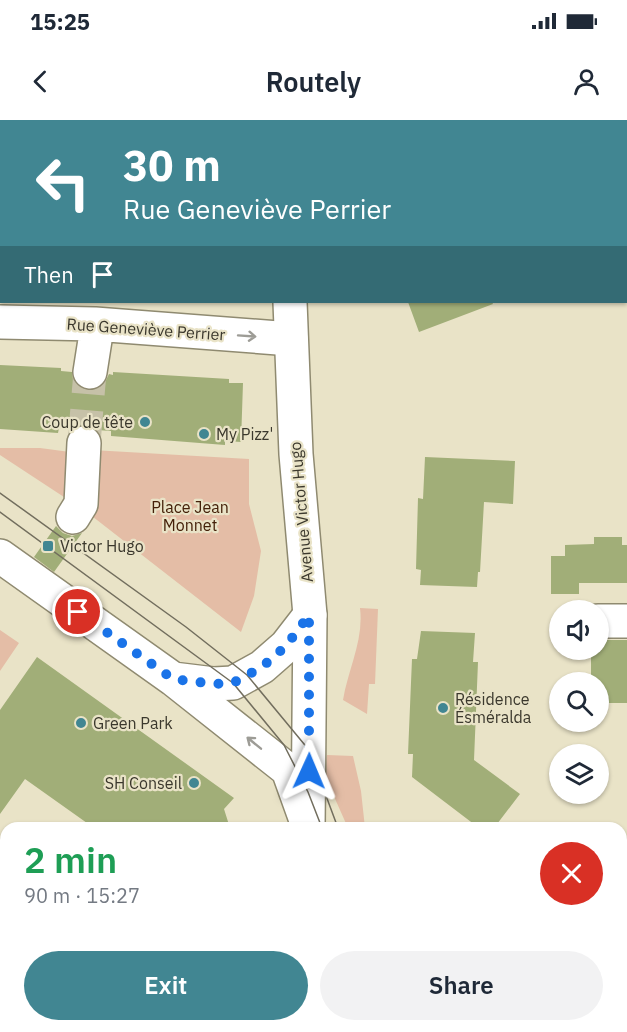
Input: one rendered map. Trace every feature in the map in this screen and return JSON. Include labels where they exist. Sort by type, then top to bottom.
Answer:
[{"type":"street","name":"Avenue Victor Hugo","points":[[290,303],[296,454],[309,615],[308,822]]},
{"type":"street","name":"Rue Geneviève Perrier","points":[[0,322],[95,324],[291,339]]},
{"type":"street","points":[[90,372],[94,340]]},
{"type":"street","points":[[73,517],[81,504],[84,443]]},
{"type":"street","points":[[0,556],[173,679],[288,770],[307,822]]},
{"type":"street","points":[[173,679],[214,684],[233,683],[262,667],[286,646],[309,615]]},
{"type":"street","points":[[609,621],[627,621]]},
{"type":"green space","points":[[0,448],[40,448],[70,452],[67,499],[0,455]]},
{"type":"green space","name":"Place Jean Monnet","points":[[92,450],[249,459],[249,504],[261,551],[254,596],[241,632],[88,513]]},
{"type":"green space","points":[[360,608],[378,609],[375,684],[369,684],[367,714],[343,700],[358,643]]},
{"type":"green space","points":[[0,630],[19,643],[0,671]]},
{"type":"green space","points":[[327,755],[353,756],[361,791],[364,822],[345,822],[324,774]]},
{"type":"building","points":[[408,303],[493,304],[419,332]]},
{"type":"building","points":[[0,365],[61,368],[61,371],[72,372],[73,379],[78,386],[88,391],[104,384],[109,374],[113,375],[113,372],[229,379],[229,383],[243,383],[241,442],[225,441],[225,445],[111,436],[111,431],[97,430],[86,424],[73,429],[59,428],[58,433],[0,429]]},
{"type":"building","points":[[425,457],[515,461],[513,504],[484,502],[477,587],[420,585],[421,570],[416,569],[418,498],[423,499]]},
{"type":"building","points":[[56,526],[63,533],[72,536],[82,533],[54,572],[34,557]]},
{"type":"building","points":[[594,537],[622,537],[622,545],[627,545],[627,583],[579,583],[579,594],[551,594],[551,556],[565,556],[565,545],[594,544]]},
{"type":"building","name":"Résidence Ésméralda","points":[[421,631],[475,633],[473,662],[478,662],[474,760],[520,794],[499,822],[471,822],[412,777],[413,754],[408,754],[412,659],[417,659]]},
{"type":"building","points":[[609,640],[627,640],[627,703],[609,703],[609,672],[591,672],[591,660],[609,660]]},
{"type":"building","points":[[37,657],[234,798],[224,809],[228,822],[86,822],[25,779],[0,814],[0,710]]},
{"type":"tunnel","points":[[84,443],[90,372]]},
{"type":"tram line","points":[[0,493],[186,627],[247,675],[309,750],[336,822]]},
{"type":"tram line","points":[[0,512],[233,683],[284,745],[308,792],[320,822]]},
{"type":"place","name":"Coup de tête","points":[[145,422]]},
{"type":"place","name":"My Pizz'","points":[[204,434]]},
{"type":"place","name":"Victor Hugo","points":[[48,546]]},
{"type":"place","name":"Résidence Ésméralda","points":[[443,708]]},
{"type":"place","name":"Green Park","points":[[81,723]]},
{"type":"place","name":"SH Conseil","points":[[194,783]]},
{"type":"route","points":[[78,612],[173,679],[214,684],[233,683],[262,667],[286,646],[309,615],[309,771]]}]
